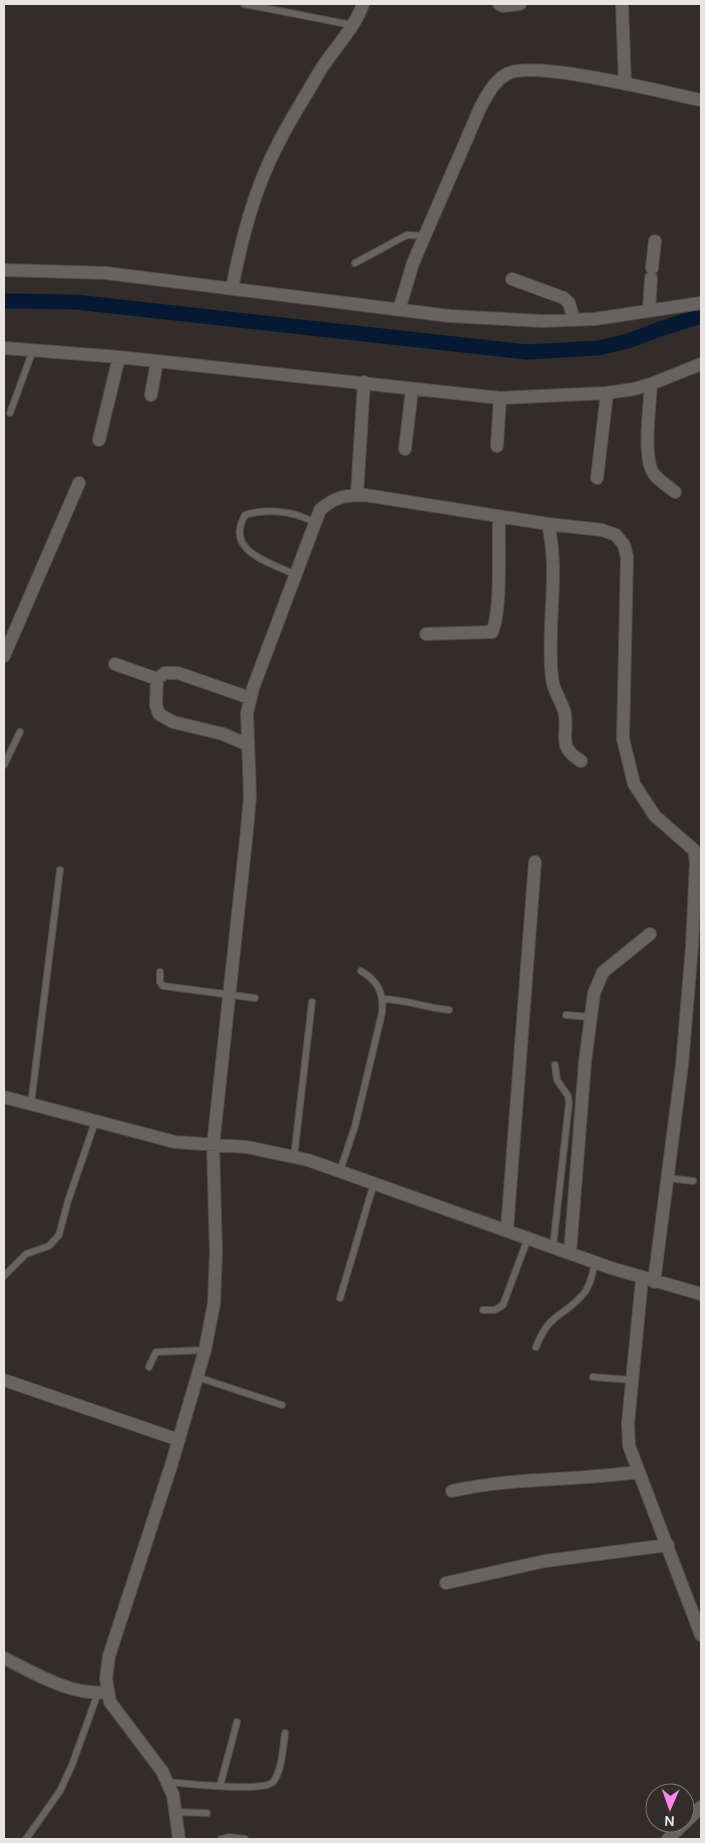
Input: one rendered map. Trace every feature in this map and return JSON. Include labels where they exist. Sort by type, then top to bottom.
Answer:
[{"type":"street","points":[[232,289],[240,247],[253,204],[277,145],[324,64],[359,16],[363,4]]},
{"type":"street","points":[[499,4],[503,6],[520,4]]},
{"type":"street","points":[[622,4],[625,84]]},
{"type":"street","points":[[398,310],[413,263],[481,106],[494,84],[507,74],[521,70],[604,78],[701,100]]},
{"type":"street","points":[[649,311],[655,241]]},
{"type":"street","points":[[4,270],[106,273],[450,316],[542,321],[595,320],[701,303]]},
{"type":"street","points":[[512,279],[564,298],[570,303],[574,320]]},
{"type":"street","points":[[4,348],[118,357],[500,398],[607,393],[651,384],[701,364]]},
{"type":"street","points":[[99,440],[118,357]]},
{"type":"street","points":[[151,395],[156,361]]},
{"type":"street","points":[[357,495],[364,382]]},
{"type":"street","points":[[651,384],[648,453],[650,469],[675,492]]},
{"type":"street","points":[[405,449],[412,389]]},
{"type":"street","points":[[596,478],[607,393]]},
{"type":"street","points":[[497,446],[500,398]]},
{"type":"street","points":[[4,656],[79,483]]},
{"type":"street","points":[[179,1839],[177,1812],[173,1795],[162,1771],[103,1692],[109,1656],[179,1440],[205,1350],[214,1303],[216,1252],[212,1146],[231,995],[250,796],[246,744],[247,713],[250,698],[320,510],[331,500],[357,495],[548,524],[602,530],[616,535],[624,545],[627,556],[623,739],[634,784],[655,816],[694,850],[696,862],[692,947],[682,1065],[667,1178],[632,1380],[628,1437],[637,1472],[668,1545],[701,1635]]},
{"type":"street","points":[[426,634],[492,632],[497,609],[499,517]]},
{"type":"street","points":[[548,524],[553,552],[552,678],[565,714],[566,748],[568,753],[581,761]]},
{"type":"street","points":[[115,664],[157,679]]},
{"type":"street","points":[[157,679],[165,673],[178,672],[250,698]]},
{"type":"street","points":[[157,679],[156,706],[159,714],[173,722],[223,734],[246,744]]},
{"type":"street","points":[[507,1230],[535,862]]},
{"type":"street","points":[[570,1253],[594,994],[603,972],[650,934]]},
{"type":"street","points":[[4,1098],[174,1142],[247,1147],[294,1157],[374,1183],[648,1280],[701,1294]]},
{"type":"street","points":[[4,1380],[179,1440]]},
{"type":"street","points":[[452,1491],[502,1482],[577,1479],[637,1472]]},
{"type":"street","points":[[446,1582],[545,1561],[668,1545]]},
{"type":"street","points":[[4,1658],[68,1688],[83,1692],[103,1692]]},
{"type":"street","points":[[668,1839],[701,1807]]},
{"type":"lane","points":[[244,4],[352,25]]},
{"type":"lane","points":[[355,263],[407,235],[425,236]]},
{"type":"lane","points":[[10,413],[33,349]]},
{"type":"lane","points":[[296,575],[247,551],[241,543],[239,533],[241,522],[245,515],[257,511],[305,516],[315,523]]},
{"type":"lane","points":[[4,765],[20,732]]},
{"type":"lane","points":[[31,1104],[60,870]]},
{"type":"lane","points":[[340,1172],[355,1126],[382,1013],[382,999],[377,982],[361,971]]},
{"type":"lane","points":[[160,972],[160,982],[163,986],[255,998]]},
{"type":"lane","points":[[382,999],[396,999],[432,1009],[449,1010]]},
{"type":"lane","points":[[294,1157],[312,1002]]},
{"type":"lane","points":[[566,1015],[591,1017]]},
{"type":"lane","points":[[553,1247],[569,1103],[568,1096],[557,1080],[555,1065]]},
{"type":"lane","points":[[4,1276],[26,1254],[49,1246],[59,1235],[68,1201],[95,1122]]},
{"type":"lane","points":[[667,1178],[693,1181]]},
{"type":"lane","points":[[340,1298],[374,1183]]},
{"type":"lane","points":[[483,1310],[495,1310],[503,1305],[528,1238]]},
{"type":"lane","points":[[536,1347],[543,1330],[549,1322],[586,1292],[595,1262]]},
{"type":"lane","points":[[149,1367],[156,1352],[205,1350]]},
{"type":"lane","points":[[197,1377],[282,1405]]},
{"type":"lane","points":[[592,1377],[632,1380]]},
{"type":"lane","points":[[26,1839],[60,1790],[103,1692]]},
{"type":"lane","points":[[220,1786],[236,1722]]},
{"type":"lane","points":[[167,1782],[220,1786],[259,1786],[272,1783],[278,1770],[285,1733]]},
{"type":"lane","points":[[177,1812],[207,1812]]},
{"type":"lane","points":[[221,1839],[230,1837],[245,1839]]},
{"type":"waterway","points":[[4,301],[76,302],[527,352],[598,348],[628,341],[701,316]]}]
